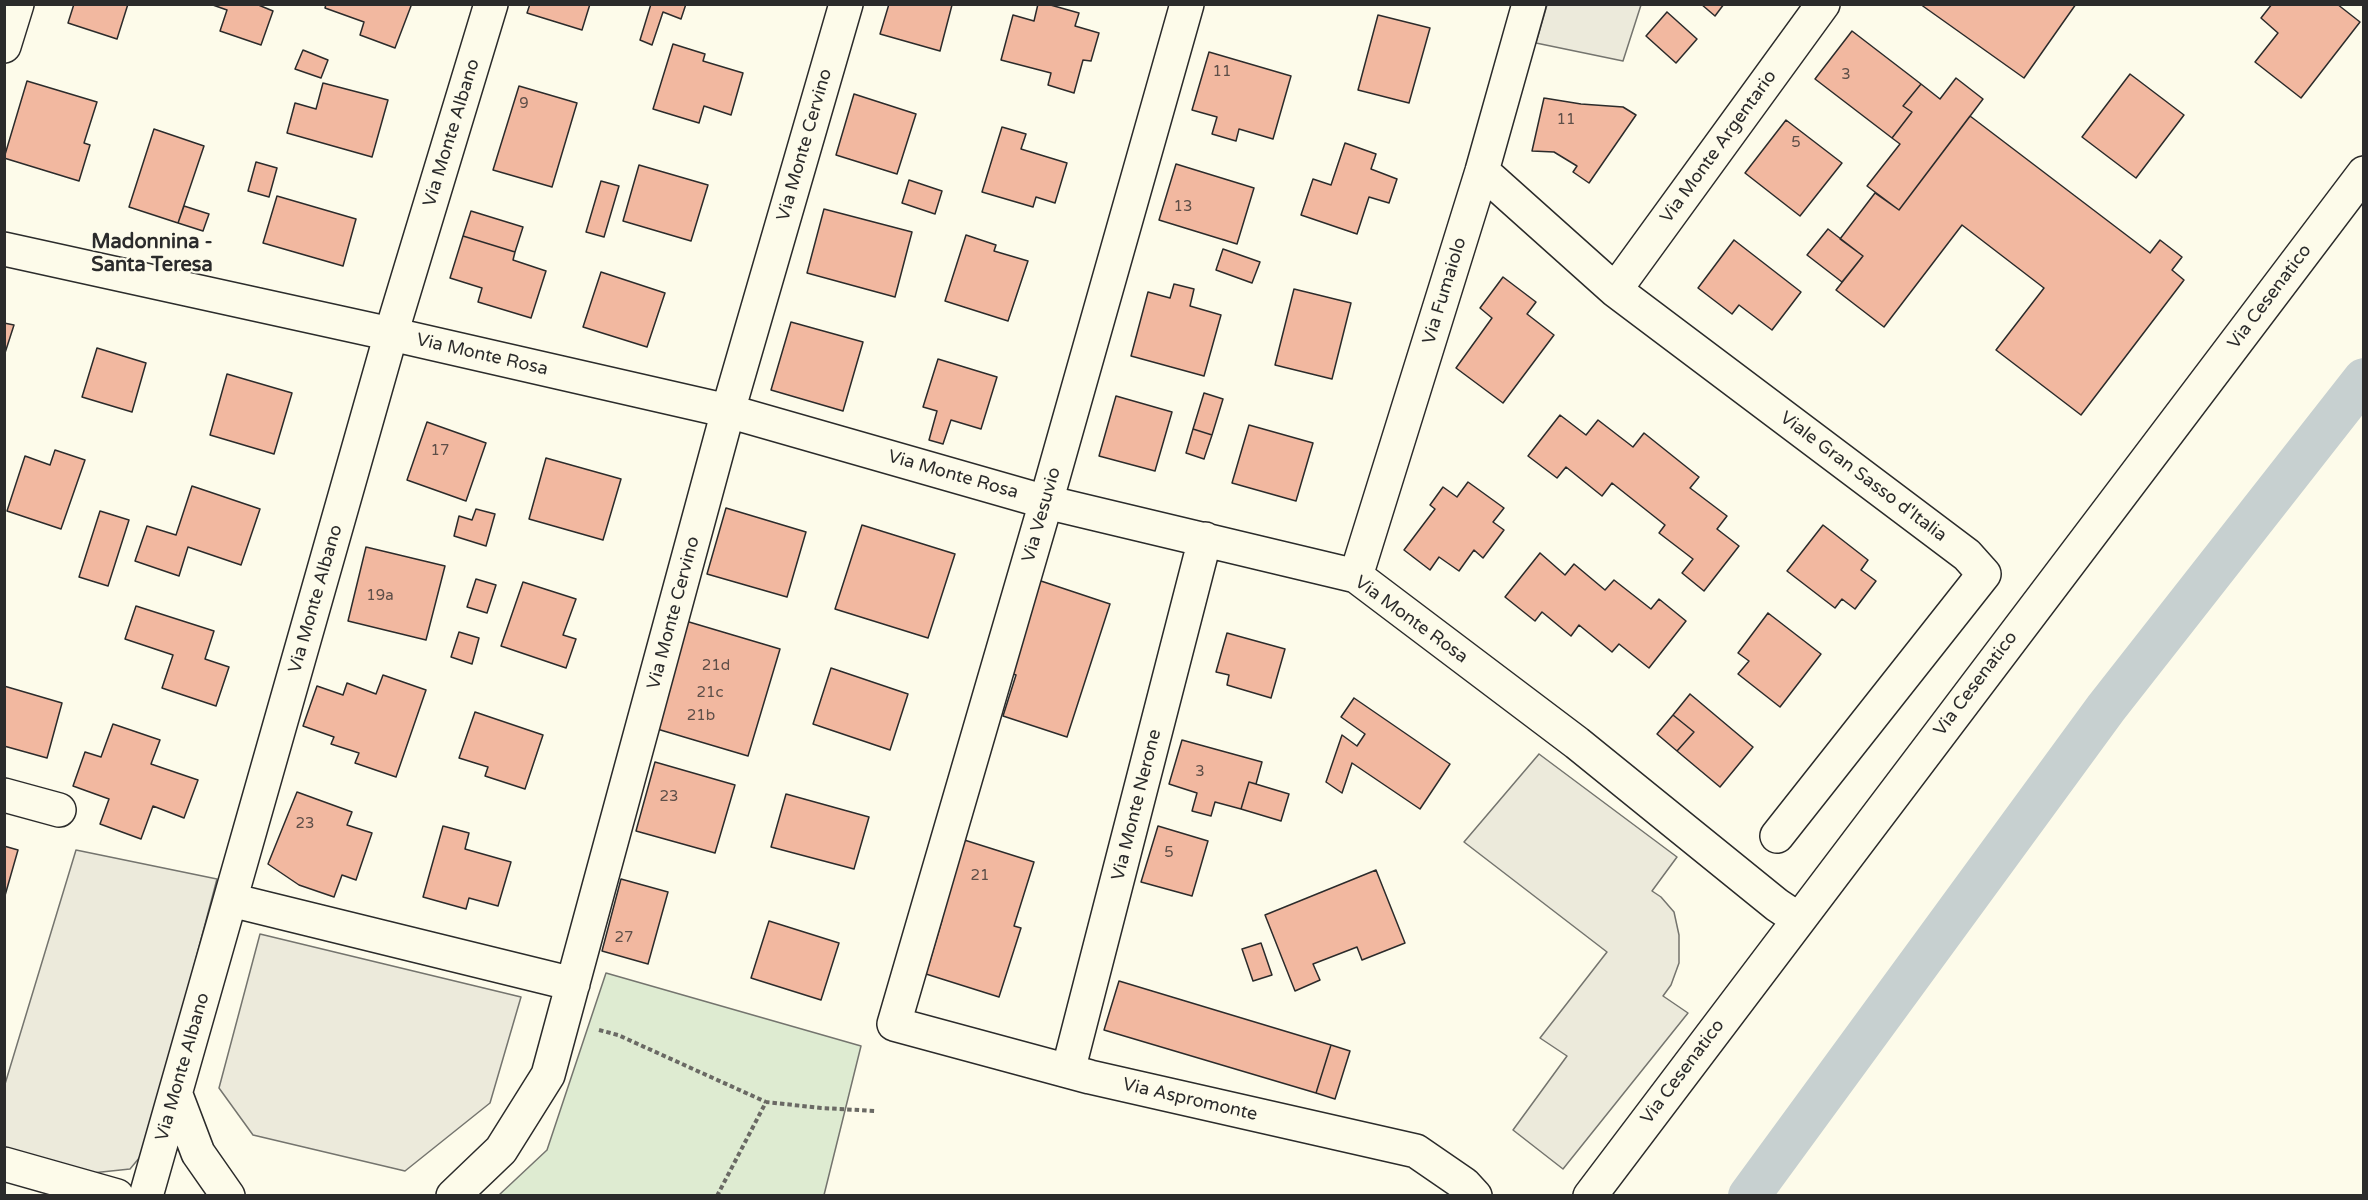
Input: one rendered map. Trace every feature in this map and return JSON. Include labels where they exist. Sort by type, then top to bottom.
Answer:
[{"type":"street","points":[[4,46],[17,4]]},
{"type":"street","name":"Via Monte Albano","points":[[147,1196],[391,334],[491,4]]},
{"type":"street","name":"Via Monte Cervino","points":[[453,1196],[501,1150],[548,1075],[728,411],[846,4]]},
{"type":"street","name":"Via Vesuvio","points":[[894,1024],[1046,502],[1187,4]]},
{"type":"street","name":"Via Fumaiolo","points":[[1356,576],[1482,171],[1529,4]]},
{"type":"street","name":"Via Monte Argentario","points":[[1615,290],[1823,4]]},
{"type":"street","name":"Viale Gran Sasso d'Italia","points":[[1482,171],[1615,290],[1966,555],[1984,574],[1777,836]]},
{"type":"street","name":"Via Cesenatico","points":[[1590,1196],[2364,173]]},
{"type":"street","name":"Via Monte Rosa","points":[[4,249],[728,411],[1046,502],[1356,576],[1577,743],[1776,905],[1798,919]]},
{"type":"street","name":"Via Monte Nerone","points":[[1068,1071],[1205,539]]},
{"type":"street","points":[[4,795],[59,810]]},
{"type":"street","points":[[231,900],[573,984]]},
{"type":"street","name":"Via Aspromonte","points":[[894,1024],[1068,1071],[1416,1151],[1464,1184],[1475,1196]]},
{"type":"street","points":[[176,1095],[198,1153],[228,1196]]},
{"type":"street","points":[[4,1164],[117,1196]]},
{"type":"path","points":[[564,1018],[618,1035],[766,1102],[876,1111]]},
{"type":"path","points":[[717,1196],[766,1102]]},
{"type":"green space","points":[[606,973],[861,1046],[824,1195],[499,1195],[547,1150]]},
{"type":"shaded area","points":[[1547,4],[1641,5],[1623,61],[1536,43]]},
{"type":"shaded area","points":[[1539,754],[1677,857],[1652,891],[1661,897],[1674,912],[1679,935],[1679,963],[1671,985],[1663,996],[1688,1013],[1563,1169],[1513,1130],[1567,1056],[1540,1038],[1607,952],[1464,842]]},
{"type":"shaded area","points":[[76,850],[217,879],[145,1151],[130,1169],[92,1173],[5,1148],[5,1084]]},
{"type":"shaded area","points":[[260,934],[521,997],[490,1103],[405,1171],[253,1135],[219,1088]]},
{"type":"building","points":[[74,4],[128,4],[117,39],[68,23]]},
{"type":"building","points":[[210,4],[256,4],[273,11],[261,45],[220,31],[227,10]]},
{"type":"building","points":[[326,4],[408,4],[411,6],[395,48],[360,35],[364,22],[325,8]]},
{"type":"building","points":[[530,4],[590,4],[582,30],[527,13]]},
{"type":"building","points":[[651,4],[686,4],[681,19],[663,12],[652,45],[640,40]]},
{"type":"building","points":[[889,4],[952,5],[940,51],[880,34]]},
{"type":"building","points":[[1038,4],[1047,4],[1079,13],[1075,26],[1099,33],[1091,61],[1083,60],[1074,93],[1048,85],[1051,73],[1001,60],[1013,15],[1034,21]]},
{"type":"building","points":[[1701,4],[1724,4],[1715,16]]},
{"type":"building","points":[[1920,4],[2076,4],[2024,78]]},
{"type":"building","points":[[2272,4],[2337,4],[2360,22],[2301,98],[2255,62],[2278,33],[2261,18]]},
{"type":"building","points":[[1667,12],[1697,39],[1676,63],[1646,36]]},
{"type":"building","points":[[1378,15],[1430,28],[1409,103],[1358,90]]},
{"type":"building","points":[[1852,31],[1921,84],[1903,106],[1912,112],[1892,138],[1815,79]]},
{"type":"building","points":[[673,44],[705,54],[703,61],[743,73],[731,115],[704,106],[699,123],[653,109]]},
{"type":"building","points":[[303,50],[328,60],[321,78],[295,69]]},
{"type":"building","points":[[1209,52],[1291,76],[1273,139],[1239,129],[1236,141],[1212,134],[1217,117],[1192,110]]},
{"type":"building","points":[[2130,74],[2184,115],[2136,178],[2082,137]]},
{"type":"building","points":[[1956,78],[1983,99],[1899,210],[1867,186],[1900,144],[1892,138],[1912,112],[1903,106],[1921,84],[1940,99]]},
{"type":"building","points":[[27,81],[97,102],[84,143],[90,145],[79,181],[4,158]]},
{"type":"building","points":[[323,83],[388,100],[372,157],[287,133],[295,103],[316,109]]},
{"type":"building","points":[[519,86],[577,103],[552,187],[493,170]]},
{"type":"building","points":[[854,94],[916,114],[897,174],[836,155]]},
{"type":"building","points":[[1544,98],[1623,107],[1636,115],[1589,183],[1573,172],[1577,166],[1554,152],[1532,151]]},
{"type":"building","points":[[1970,116],[2150,253],[2160,240],[2182,257],[2172,270],[2184,280],[2081,415],[1996,350],[2044,288],[1962,225],[1884,327],[1836,290],[1863,256],[1840,239],[1875,193],[1899,210]]},
{"type":"building","points":[[1786,120],[1842,163],[1800,216],[1745,173]]},
{"type":"building","points":[[1002,127],[1026,134],[1021,149],[1067,163],[1055,203],[1036,197],[1033,207],[982,192]]},
{"type":"building","points":[[154,129],[204,146],[178,223],[129,207]]},
{"type":"building","points":[[1345,143],[1376,154],[1371,169],[1397,179],[1389,203],[1369,197],[1357,234],[1301,215],[1313,179],[1331,185]]},
{"type":"building","points":[[256,162],[277,168],[269,197],[248,191]]},
{"type":"building","points":[[1176,164],[1254,188],[1237,244],[1159,220]]},
{"type":"building","points":[[639,165],[708,185],[691,241],[623,221]]},
{"type":"building","points":[[909,180],[942,191],[935,214],[902,203]]},
{"type":"building","points":[[601,181],[619,186],[604,237],[586,232]]},
{"type":"building","points":[[277,196],[356,219],[343,266],[263,243]]},
{"type":"building","points":[[184,206],[209,214],[203,231],[178,223]]},
{"type":"building","points":[[824,209],[912,232],[895,297],[807,273]]},
{"type":"building","points":[[471,211],[523,227],[515,252],[463,236]]},
{"type":"building","points":[[1828,229],[1863,256],[1842,282],[1807,255]]},
{"type":"building","points":[[966,235],[996,245],[994,251],[1028,261],[1008,321],[945,301]]},
{"type":"building","points":[[463,236],[515,252],[513,260],[546,271],[531,318],[478,302],[482,288],[450,278]]},
{"type":"building","points":[[1734,240],[1801,292],[1772,330],[1739,305],[1732,314],[1698,288]]},
{"type":"building","points":[[1223,249],[1260,262],[1252,283],[1216,270]]},
{"type":"building","points":[[601,272],[665,293],[647,347],[583,327]]},
{"type":"building","points":[[1503,277],[1536,302],[1527,314],[1554,335],[1503,403],[1456,368],[1492,318],[1480,308]]},
{"type":"building","points":[[1174,284],[1194,289],[1190,306],[1221,315],[1204,376],[1131,356],[1148,292],[1170,298]]},
{"type":"building","points":[[1294,289],[1351,303],[1332,379],[1275,365]]},
{"type":"building","points":[[791,322],[863,342],[843,411],[771,390]]},
{"type":"building","points":[[4,323],[14,325],[4,356]]},
{"type":"building","points":[[97,348],[146,363],[132,412],[82,397]]},
{"type":"building","points":[[938,359],[997,377],[981,429],[951,420],[943,444],[929,440],[937,411],[923,407]]},
{"type":"building","points":[[227,374],[292,393],[274,454],[210,435]]},
{"type":"building","points":[[1204,393],[1223,399],[1212,435],[1193,429]]},
{"type":"building","points":[[1116,396],[1172,412],[1155,471],[1099,456]]},
{"type":"building","points":[[1560,415],[1586,435],[1598,420],[1633,447],[1644,433],[1699,477],[1690,488],[1727,516],[1717,529],[1739,546],[1704,591],[1682,573],[1693,559],[1659,533],[1665,525],[1612,483],[1602,496],[1566,467],[1557,478],[1528,456]]},
{"type":"building","points":[[427,422],[486,443],[466,501],[407,480]]},
{"type":"building","points":[[1249,425],[1313,443],[1296,501],[1232,483]]},
{"type":"building","points":[[1193,429],[1212,435],[1204,459],[1186,453]]},
{"type":"building","points":[[55,450],[85,460],[61,529],[7,511],[25,456],[50,465]]},
{"type":"building","points":[[546,458],[621,479],[603,540],[529,519]]},
{"type":"building","points":[[1468,482],[1504,508],[1493,522],[1504,530],[1483,558],[1474,550],[1459,571],[1439,557],[1430,570],[1404,550],[1435,509],[1430,505],[1443,487],[1457,497]]},
{"type":"building","points":[[192,486],[260,509],[241,565],[188,547],[179,576],[135,561],[147,526],[176,535]]},
{"type":"building","points":[[726,508],[806,532],[787,597],[707,574]]},
{"type":"building","points":[[476,509],[495,514],[486,546],[454,536],[459,516],[472,520]]},
{"type":"building","points":[[100,511],[129,520],[108,586],[79,577]]},
{"type":"building","points":[[862,525],[955,554],[928,638],[835,609]]},
{"type":"building","points":[[1823,525],[1868,560],[1861,570],[1876,581],[1855,609],[1842,599],[1835,608],[1787,571]]},
{"type":"building","points":[[366,547],[445,566],[426,640],[348,621]]},
{"type":"building","points":[[1540,553],[1565,575],[1574,564],[1605,590],[1614,580],[1651,609],[1659,599],[1686,621],[1649,668],[1619,644],[1612,652],[1579,625],[1571,636],[1542,612],[1535,621],[1505,597]]},
{"type":"building","points":[[476,579],[496,585],[487,613],[467,607]]},
{"type":"building","points":[[1038,580],[1110,604],[1067,737],[1003,716],[1016,675],[1007,672]]},
{"type":"building","points":[[523,582],[576,599],[563,635],[576,639],[566,668],[501,646]]},
{"type":"building","points":[[136,606],[214,631],[205,659],[229,667],[216,706],[162,688],[173,655],[125,639]]},
{"type":"building","points":[[1768,613],[1821,654],[1780,707],[1738,674],[1749,661],[1738,653]]},
{"type":"building","points":[[679,619],[780,649],[748,756],[647,726]]},
{"type":"building","points":[[459,632],[479,638],[472,664],[451,657]]},
{"type":"building","points":[[1227,633],[1285,649],[1271,698],[1227,685],[1229,675],[1216,672]]},
{"type":"building","points":[[831,668],[908,694],[890,750],[813,724]]},
{"type":"building","points":[[383,675],[426,690],[396,777],[355,763],[359,753],[331,744],[334,737],[303,726],[317,686],[343,695],[347,683],[376,694]]},
{"type":"building","points":[[4,686],[62,703],[47,758],[4,746]]},
{"type":"building","points":[[1690,694],[1753,747],[1720,787],[1677,751],[1694,732],[1673,715]]},
{"type":"building","points":[[1354,698],[1450,764],[1420,809],[1352,763],[1342,793],[1326,782],[1342,735],[1357,746],[1365,734],[1341,717]]},
{"type":"building","points":[[475,712],[543,735],[525,789],[485,776],[488,767],[459,758]]},
{"type":"building","points":[[1673,715],[1694,732],[1677,751],[1657,734]]},
{"type":"building","points":[[113,724],[160,740],[151,764],[198,780],[184,818],[153,806],[141,839],[100,824],[109,799],[73,786],[85,752],[101,757]]},
{"type":"building","points":[[1182,740],[1262,762],[1256,784],[1249,782],[1241,809],[1215,802],[1211,816],[1192,811],[1197,793],[1169,784]]},
{"type":"building","points":[[655,762],[735,785],[715,853],[636,831]]},
{"type":"building","points":[[1249,782],[1289,794],[1281,821],[1241,809]]},
{"type":"building","points":[[297,792],[352,812],[347,825],[372,833],[356,880],[342,875],[334,897],[299,885],[268,864]]},
{"type":"building","points":[[786,794],[869,817],[854,869],[771,847]]},
{"type":"building","points":[[443,826],[469,833],[465,849],[511,862],[498,906],[469,898],[466,909],[423,897]]},
{"type":"building","points":[[1158,826],[1208,841],[1192,896],[1141,882]]},
{"type":"building","points":[[958,838],[1034,862],[1014,926],[1021,928],[999,997],[926,974],[942,920],[934,917]]},
{"type":"building","points":[[4,846],[18,850],[4,899]]},
{"type":"building","points":[[1376,870],[1405,943],[1362,960],[1357,947],[1313,964],[1320,980],[1295,991],[1265,915]]},
{"type":"building","points":[[621,879],[668,892],[648,964],[602,951]]},
{"type":"building","points":[[769,921],[839,943],[821,1000],[751,978]]},
{"type":"building","points":[[1261,943],[1272,975],[1253,981],[1242,949]]},
{"type":"building","points":[[1119,981],[1331,1045],[1316,1093],[1104,1030]]},
{"type":"building","points":[[1331,1045],[1350,1051],[1335,1099],[1316,1093]]},
{"type":"waterway","points":[[1749,1196],[2106,708],[2364,379]]},
{"type":"district","name":"Madonnina - Santa Teresa","points":[[152,254]]}]
